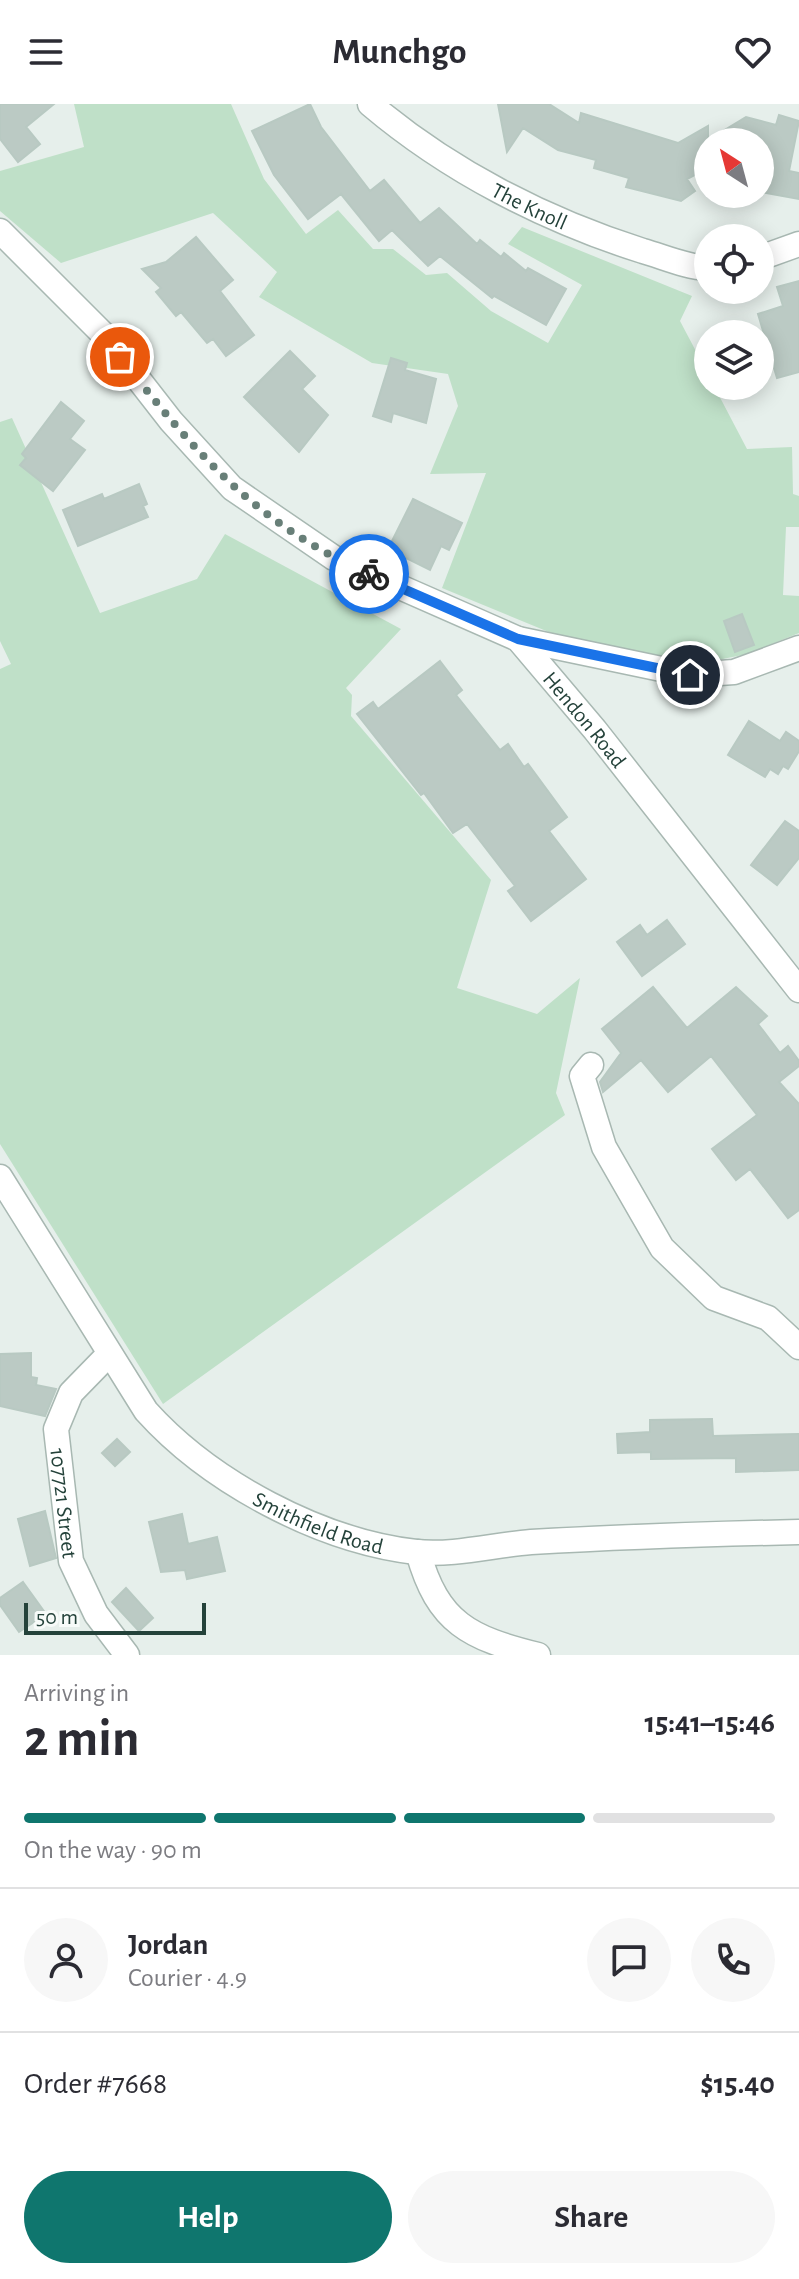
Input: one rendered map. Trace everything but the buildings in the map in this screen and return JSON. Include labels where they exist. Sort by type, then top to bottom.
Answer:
[{"type":"street","name":"The Knoll","points":[[370,104],[465,171],[542,212],[595,235],[694,264]]},
{"type":"street","name":"Hendon Road","points":[[0,231],[104,335],[171,421],[232,488],[334,558],[518,639],[595,730],[799,990]]},
{"type":"street","points":[[774,253],[799,244]]},
{"type":"street","points":[[518,639],[690,675],[734,672],[799,648]]},
{"type":"street","points":[[591,1065],[582,1076],[604,1147],[662,1248],[714,1298],[768,1318],[799,1347]]},
{"type":"street","name":"Smithfield Road","points":[[0,1177],[34,1227],[109,1354],[159,1426],[217,1473],[252,1495],[344,1537],[418,1552],[531,1542],[799,1532]]},
{"type":"street","name":"107721 Street","points":[[109,1354],[71,1393],[56,1429],[71,1561],[96,1614],[127,1655]]},
{"type":"street","points":[[418,1552],[433,1597],[465,1630],[492,1644],[538,1655]]},
{"type":"green space","points":[[74,104],[231,104],[264,179],[306,234],[338,210],[373,249],[393,249],[426,275],[447,273],[491,311],[548,343],[582,285],[508,244],[522,227],[692,296],[680,321],[694,348],[694,400],[721,400],[747,449],[792,447],[793,494],[799,496],[799,527],[786,527],[783,595],[799,596],[799,633],[747,654],[694,665],[556,635],[442,588],[486,473],[430,474],[458,406],[448,374],[372,363],[259,297],[277,272],[213,213],[61,263],[0,211],[0,171],[84,147]]},
{"type":"green space","points":[[12,418],[100,613],[197,579],[225,534],[401,629],[346,688],[352,695],[351,716],[491,880],[457,988],[537,1014],[580,978],[556,1093],[565,1115],[163,1404],[0,1144],[0,669],[11,664],[0,641],[0,422]]},
{"type":"way so far","points":[[120,357],[171,421],[232,488],[334,558],[369,574]]},
{"type":"route","points":[[369,574],[518,639],[690,675]]}]
